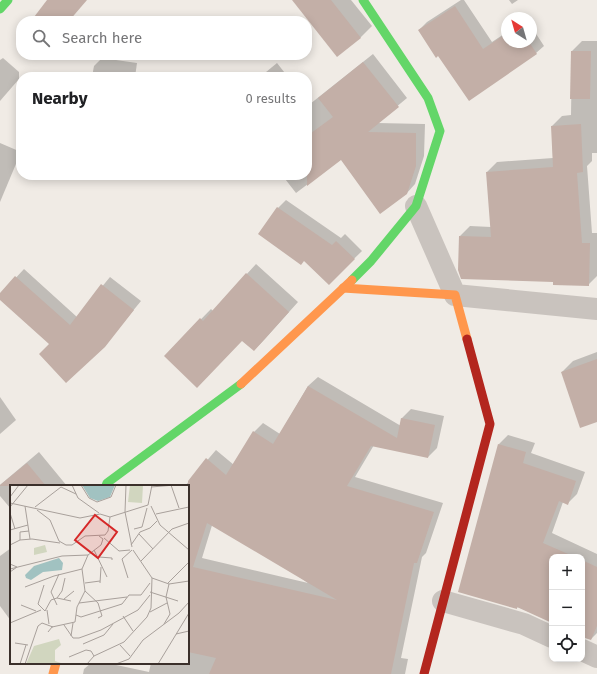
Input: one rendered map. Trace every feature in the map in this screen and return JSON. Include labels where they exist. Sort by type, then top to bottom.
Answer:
[{"type":"main road","points":[[0,9],[8,0]]},
{"type":"main road","points":[[106,485],[157,445],[234,390],[371,261],[416,206],[440,131],[428,98],[364,0]]},
{"type":"main road","points":[[343,288],[455,295],[490,424],[424,674]]},
{"type":"main road","points":[[53,674],[56,664]]},
{"type":"street","points":[[416,206],[455,295],[597,309]]},
{"type":"street","points":[[443,601],[524,624],[549,636]]},
{"type":"street","points":[[585,651],[597,657]]},
{"type":"building","points":[[47,0],[87,0],[73,16],[35,16]]},
{"type":"building","points":[[292,0],[331,0],[361,38],[337,57],[312,25],[312,16],[305,16]]},
{"type":"building","points":[[455,6],[483,49],[501,37],[501,48],[533,48],[537,54],[469,101],[438,56],[436,58],[418,30]]},
{"type":"building","points":[[571,51],[591,51],[590,99],[570,99]]},
{"type":"building","points":[[363,62],[399,107],[368,132],[416,133],[416,166],[407,194],[380,214],[341,160],[307,186],[307,180],[312,180],[312,132],[333,117],[318,98]]},
{"type":"building","points":[[581,124],[583,172],[577,173],[582,243],[590,243],[589,286],[553,285],[553,282],[461,279],[458,270],[459,236],[491,237],[486,172],[553,167],[551,126]]},
{"type":"building","points":[[277,207],[332,245],[336,241],[355,259],[329,285],[304,261],[301,265],[258,234]]},
{"type":"building","points":[[246,273],[289,312],[254,351],[242,341],[197,388],[164,356],[200,318],[203,321]]},
{"type":"building","points":[[15,276],[70,325],[101,284],[134,310],[105,347],[66,383],[39,354],[49,344],[0,300],[0,293]]},
{"type":"building","points":[[597,359],[597,422],[580,428],[561,372]]},
{"type":"building","points":[[308,386],[397,438],[401,418],[435,425],[428,458],[371,446],[347,486],[434,512],[417,563],[414,563],[391,674],[209,674],[216,658],[189,652],[188,481],[206,458],[226,475],[253,431],[273,444]],"holes":[[[207,523],[337,600],[193,567]]]},
{"type":"building","points":[[498,444],[526,452],[523,463],[576,481],[568,505],[559,501],[543,543],[568,554],[549,554],[549,622],[517,607],[517,609],[458,592]]},
{"type":"building","points":[[27,463],[45,485],[0,486]]},
{"type":"building","points":[[585,561],[597,567],[597,626],[591,640],[585,638]]},
{"type":"traffic: fast","points":[[0,9],[8,0]]},
{"type":"traffic: fast","points":[[352,280],[371,261],[416,206],[440,131],[428,98],[363,0]]},
{"type":"traffic: fast","points":[[106,485],[241,384]]},
{"type":"traffic: slow","points":[[241,384],[352,280]]},
{"type":"traffic: slow","points":[[343,288],[455,295],[467,339]]},
{"type":"traffic: slow","points":[[53,674],[56,664]]},
{"type":"traffic: jam","points":[[424,674],[490,424],[467,339]]}]
